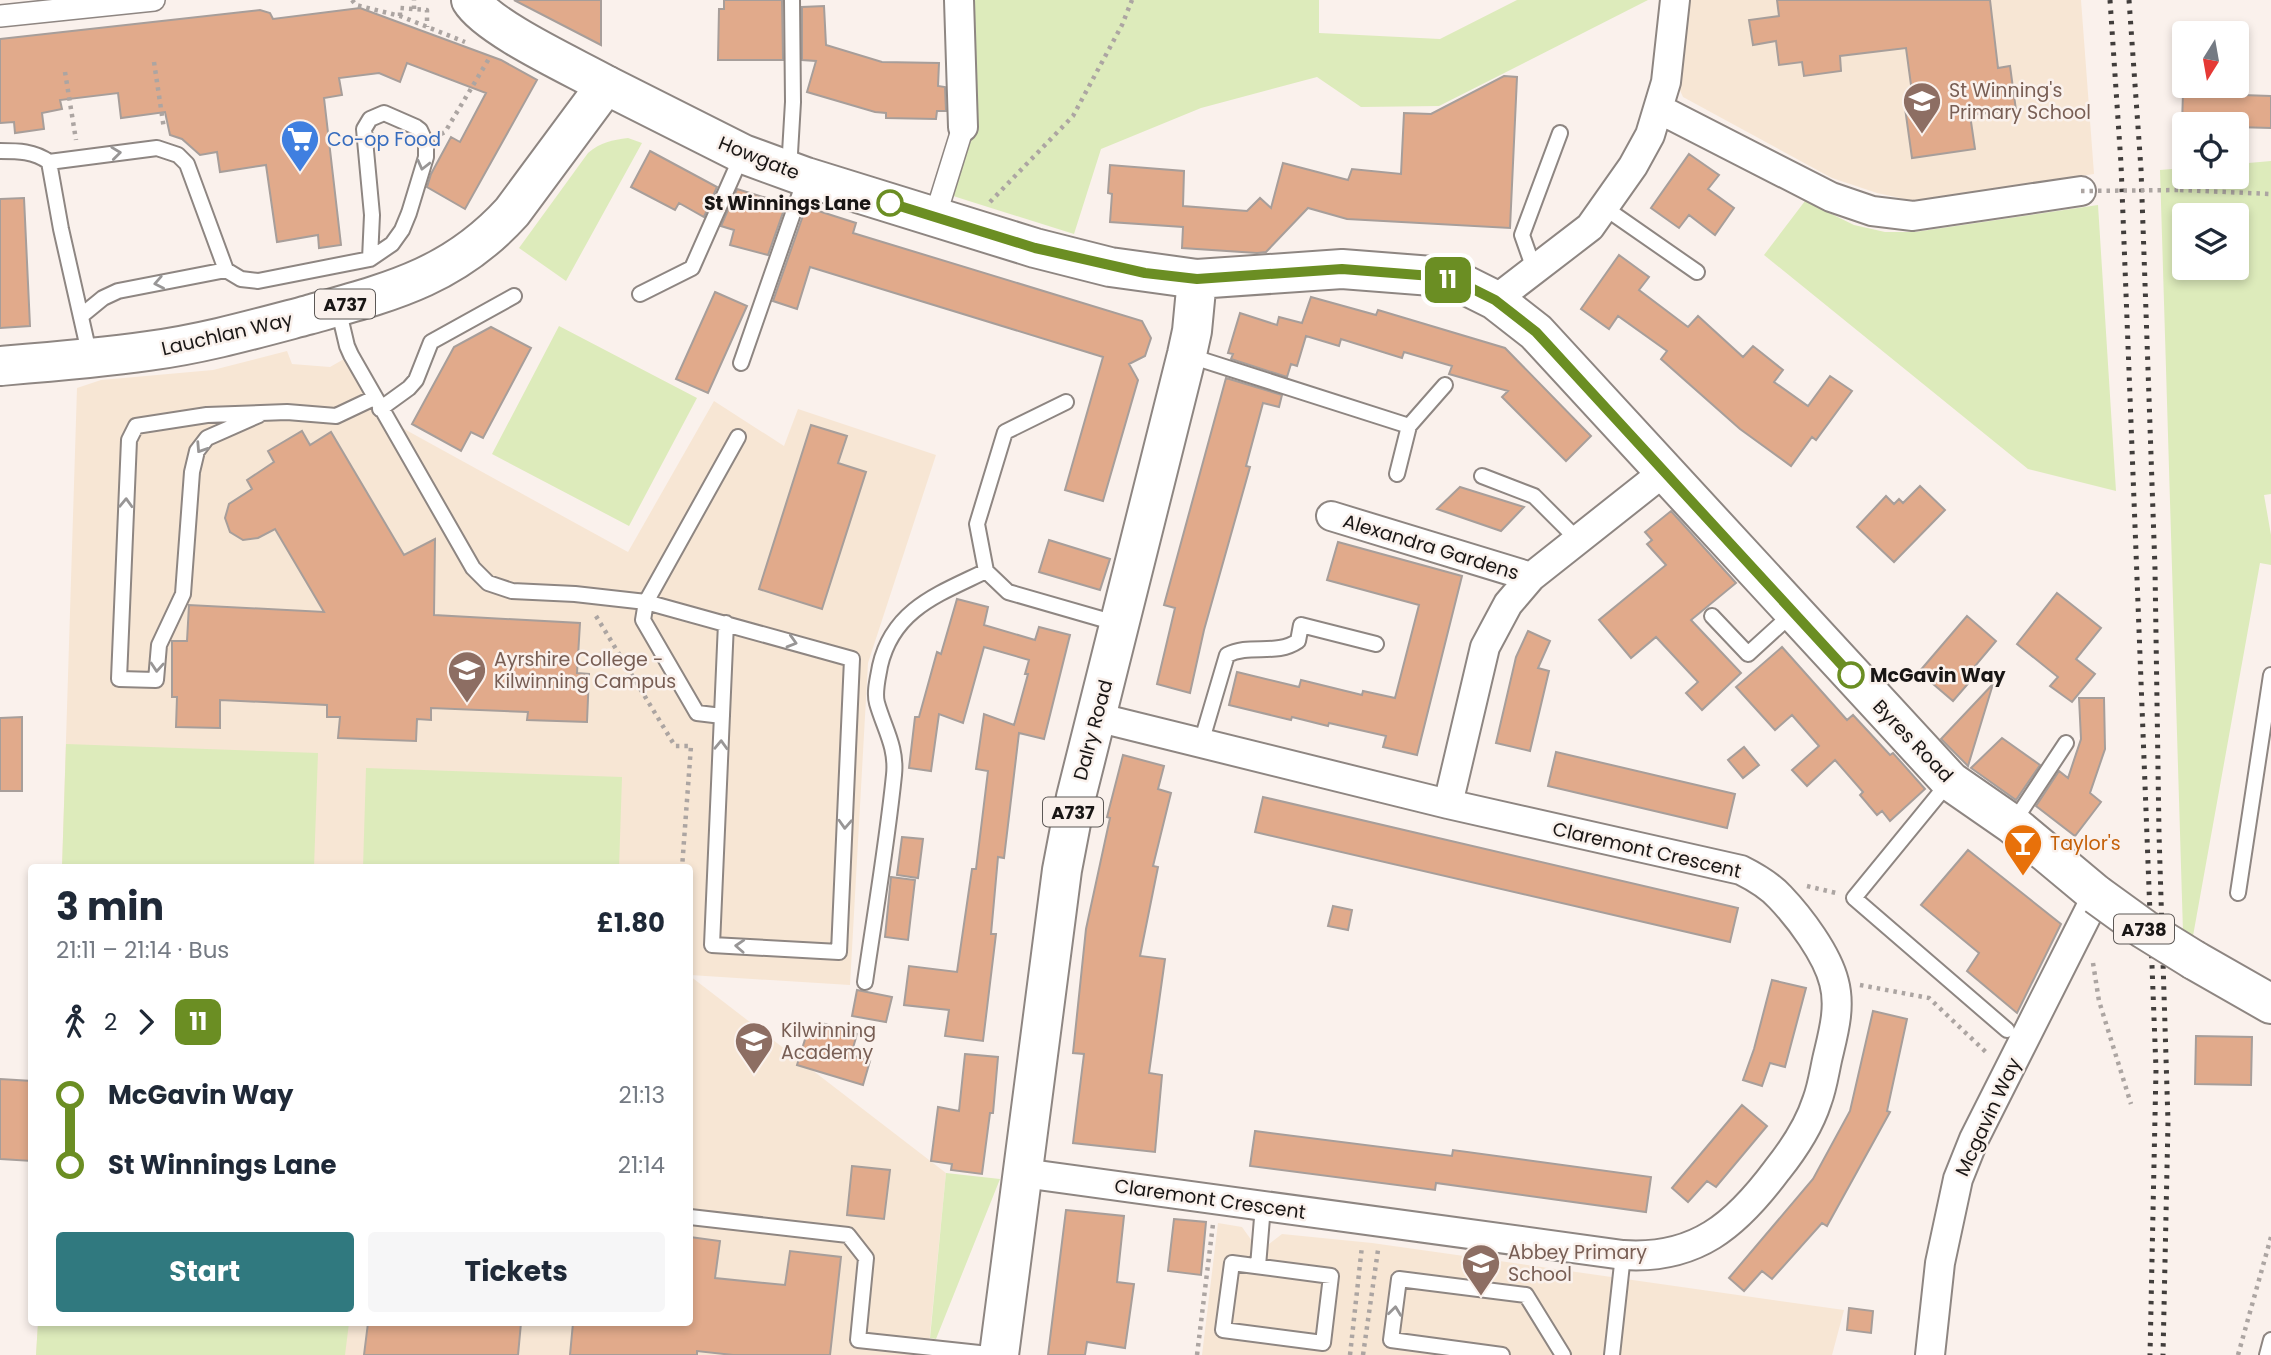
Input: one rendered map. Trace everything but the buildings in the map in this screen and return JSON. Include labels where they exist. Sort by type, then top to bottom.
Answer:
[{"type":"main road","name":"Howgate","points":[[471,0],[497,24],[606,85],[743,154],[797,174],[1035,248],[1110,267],[1197,279]]},
{"type":"main road","name":"Lauchlan Way","points":[[0,366],[90,358],[208,340],[338,307],[419,280],[478,246],[512,212],[606,85]]},
{"type":"main road","name":"Byres Road","points":[[1197,279],[1342,269],[1432,276],[1465,285],[1495,300],[1536,332],[1950,781],[2012,824],[2096,894]]},
{"type":"main road","name":"Dalry Road","points":[[999,1355],[1062,870],[1076,797],[1187,355],[1197,279]]},
{"type":"main road","name":"A738","points":[[2096,894],[2144,929],[2271,1004]]},
{"type":"street","points":[[0,16],[21,7],[154,0]]},
{"type":"street","points":[[949,221],[963,127],[959,0]]},
{"type":"street","points":[[1495,300],[1590,228],[1633,166],[1650,135],[1666,82],[1675,0]]},
{"type":"street","points":[[1659,109],[1831,197],[1872,211],[1913,216],[2081,191]]},
{"type":"street","points":[[1448,804],[1485,647],[1508,604],[1531,577],[1665,471]]},
{"type":"street","name":"Alexandra Gardens","points":[[1331,516],[1531,577]]},
{"type":"street","name":"Claremont Crescent","points":[[1023,1173],[1646,1256],[1688,1247],[1718,1232],[1753,1203],[1787,1157],[1817,1102],[1837,1018],[1834,981],[1823,954],[1780,897],[1761,881],[1741,870],[1448,804],[1096,717]]},
{"type":"street","name":"Mcgavin Way","points":[[1930,1355],[1940,1263],[1958,1179],[1974,1139],[2096,894]]},
{"type":"lane","points":[[741,363],[797,174],[792,0]]},
{"type":"lane","points":[[48,162],[157,148],[178,155],[187,164],[226,270],[241,279],[258,281],[370,259],[392,244],[402,230],[426,157],[426,143],[423,134],[416,127],[384,113],[377,114],[366,124],[364,136],[372,215],[370,259]]},
{"type":"lane","points":[[1534,269],[1522,235],[1560,133]]},
{"type":"lane","points":[[0,151],[24,152],[48,162],[90,358]]},
{"type":"lane","points":[[640,294],[692,268],[743,154]]},
{"type":"lane","points":[[1605,208],[1697,272]]},
{"type":"lane","points":[[81,316],[103,298],[118,291],[226,270]]},
{"type":"lane","points":[[259,415],[207,438],[197,451],[192,472],[183,594],[159,645],[156,680],[119,679],[130,434],[141,424],[207,415],[287,412],[336,416],[377,404],[409,388],[416,380],[432,342],[514,296]]},
{"type":"lane","points":[[338,307],[347,346],[377,404],[473,568],[488,583],[512,591],[646,602],[726,623],[852,659],[839,952],[712,945],[726,623]]},
{"type":"lane","points":[[1187,355],[1409,426]]},
{"type":"lane","points":[[1397,474],[1409,426],[1446,384]]},
{"type":"lane","points":[[1066,402],[1005,432],[977,524],[986,570],[1008,592],[1121,624]]},
{"type":"lane","points":[[722,716],[698,713],[643,620],[646,602],[738,437]]},
{"type":"lane","points":[[1482,476],[1534,496],[1577,540]]},
{"type":"lane","points":[[865,982],[895,772],[890,736],[876,701],[877,681],[884,651],[894,629],[924,601],[986,570]]},
{"type":"lane","points":[[1712,616],[1748,654],[1794,612]]},
{"type":"lane","points":[[1201,743],[1227,655],[1235,651],[1287,649],[1298,641],[1301,625],[1376,644]]},
{"type":"lane","points":[[2238,893],[2271,675]]},
{"type":"lane","points":[[2012,824],[2066,743]]},
{"type":"lane","points":[[1950,781],[1854,898],[2007,1030]]},
{"type":"lane","points":[[1258,1266],[1263,1206]]},
{"type":"lane","points":[[693,1217],[848,1235],[866,1258],[858,1340],[999,1355]]},
{"type":"lane","points":[[1612,1355],[1623,1255]]},
{"type":"lane","points":[[1232,1263],[1258,1266],[1331,1276],[1323,1343],[1223,1330],[1232,1263]]},
{"type":"lane","points":[[1502,1355],[1391,1340],[1399,1279],[1526,1295],[1563,1355]]},
{"type":"lane","points":[[2267,1355],[2271,1340]]},
{"type":"path","points":[[352,0],[356,5],[400,16],[470,44]]},
{"type":"path","points":[[414,0],[414,9]]},
{"type":"path","points":[[949,221],[995,198],[1073,116],[1122,25],[1132,0]]},
{"type":"path","points":[[400,16],[400,8],[427,10],[427,27]]},
{"type":"path","points":[[426,143],[445,132],[492,53]]},
{"type":"path","points":[[65,72],[79,157]]},
{"type":"path","points":[[2081,191],[2180,190],[2271,194]]},
{"type":"path","points":[[584,595],[675,746],[691,747],[682,864]]},
{"type":"path","points":[[1780,897],[1807,886],[1854,898]]},
{"type":"path","points":[[2092,956],[2099,1001],[2132,1104]]},
{"type":"path","points":[[1834,981],[1929,998],[2008,1072]]},
{"type":"path","points":[[1197,1355],[1216,1200]]},
{"type":"path","points":[[1350,1355],[1364,1220]]},
{"type":"path","points":[[2238,1355],[2271,1237]]},
{"type":"shaded area","name":"St Winning's Primary School","points":[[1687,0],[2081,0],[2094,174],[1914,201],[1877,193],[1832,178],[1683,97],[1678,86]]},
{"type":"shaded area","name":"Ayrshire College - Kilwinning Campus","points":[[287,351],[292,364],[330,367],[351,355],[386,419],[628,552],[714,401],[784,446],[798,409],[936,455],[868,663],[850,985],[693,975],[693,864],[62,864],[77,388],[101,380],[213,370]]},
{"type":"shaded area","name":"Kilwinning Academy","points":[[693,978],[946,1173],[928,1355],[36,1355],[38,1326],[693,1326]]},
{"type":"shaded area","name":"Abbey Primary School","points":[[1218,1223],[1242,1227],[1252,1241],[1269,1244],[1282,1234],[1372,1243],[1844,1310],[1832,1355],[1202,1355]]},
{"type":"green space","points":[[970,0],[1319,0],[1319,33],[1440,39],[1517,0],[1648,0],[1439,106],[1361,107],[1317,77],[1201,108],[1101,149],[1074,234],[950,195]]},
{"type":"green space","points":[[628,138],[642,143],[566,281],[519,248],[588,153],[607,142]]},
{"type":"green space","points":[[2271,161],[2271,494],[2264,495],[2271,535],[2271,565],[2260,563],[2193,936],[2183,932],[2160,170],[2172,169],[2172,189],[2249,189],[2249,163]]},
{"type":"green space","points":[[1805,201],[1854,225],[1885,232],[1915,232],[2098,205],[2116,491],[2028,469],[1764,255]]},
{"type":"green space","points":[[559,326],[697,398],[629,526],[492,454]]},
{"type":"green space","points":[[66,744],[318,753],[314,864],[62,864]]},
{"type":"green space","points":[[366,768],[622,777],[619,864],[363,864]]},
{"type":"green space","points":[[946,1173],[1000,1179],[936,1339],[930,1338]]},
{"type":"green space","points":[[38,1326],[349,1326],[345,1355],[36,1355]]},
{"type":"railway","points":[[2110,0],[2121,164],[2156,1069],[2150,1355]]},
{"type":"railway","points":[[2129,0],[2141,169],[2155,569],[2159,834],[2168,1122],[2163,1355]]},
{"type":"bus line","name":"11","points":[[890,203],[1035,248],[1145,273],[1197,279],[1342,269],[1432,276],[1465,285],[1495,300],[1536,332],[1851,675]]},
{"type":"place","name":"St Winning's Primary School","points":[[1922,135]]},
{"type":"place","name":"Co-op Food","points":[[300,173]]},
{"type":"place","name":"St Winnings Lane","points":[[890,203]]},
{"type":"place","name":"McGavin Way","points":[[1851,675]]},
{"type":"place","name":"Ayrshire College - Kilwinning Campus","points":[[467,704]]},
{"type":"place","name":"Taylor's","points":[[2023,877]]},
{"type":"place","name":"Kilwinning Academy","points":[[754,1075]]},
{"type":"place","name":"Abbey Primary School","points":[[1481,1297]]}]
